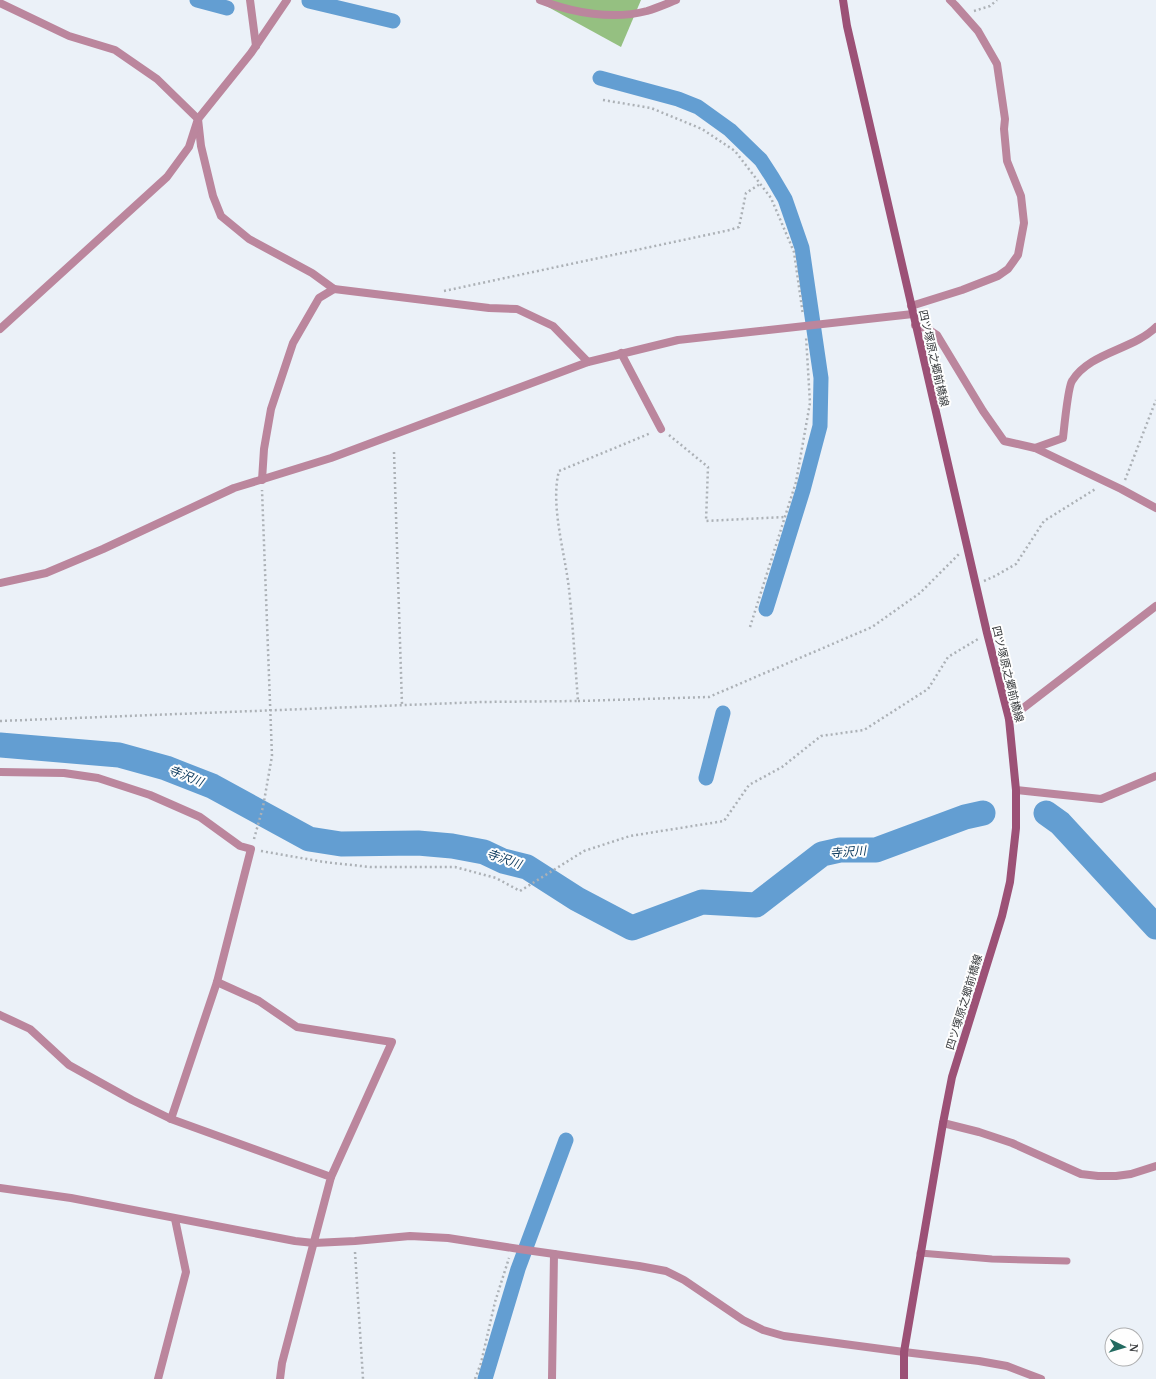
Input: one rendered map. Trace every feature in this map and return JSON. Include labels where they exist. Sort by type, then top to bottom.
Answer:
[{"type":"main road","name":"四ツ塚原之郷前橋線","points":[[843,0],[849,34],[986,633],[1009,719],[1016,790],[1016,828],[1010,882],[1002,916],[952,1077],[920,1253],[904,1352],[904,1379]]},
{"type":"street","points":[[250,0],[256,46]]},
{"type":"street","points":[[0,329],[167,177],[189,147],[198,119],[256,46],[287,0]]},
{"type":"street","points":[[540,0],[576,12],[614,15],[647,11],[676,0]]},
{"type":"street","points":[[911,306],[962,290],[998,276],[1008,269],[1018,255],[1024,224],[1021,196],[1007,161],[1004,129],[1005,119],[997,64],[978,31],[950,0]]},
{"type":"street","points":[[0,3],[69,36],[115,50],[157,79],[198,119],[201,146],[213,196],[221,216],[249,239],[312,273],[334,289],[489,308],[517,309],[553,326],[588,362]]},
{"type":"street","points":[[262,480],[264,449],[271,409],[293,342],[319,298],[334,289]]},
{"type":"street","points":[[0,583],[46,573],[103,549],[234,488],[331,458],[588,362],[678,340],[913,314]]},
{"type":"street","points":[[915,325],[928,329],[937,335],[983,411],[1004,441],[1035,448],[1121,489],[1156,508]]},
{"type":"street","points":[[1035,448],[1063,438],[1071,382],[1080,372],[1092,361],[1116,351],[1150,333],[1156,327]]},
{"type":"street","points":[[621,353],[661,429]]},
{"type":"street","points":[[1009,719],[1156,606]]},
{"type":"street","points":[[0,772],[64,773],[98,778],[150,795],[200,817],[240,846],[250,849],[217,982],[171,1119]]},
{"type":"street","points":[[1016,790],[1101,799],[1156,776]]},
{"type":"street","points":[[217,982],[259,1001],[298,1027],[392,1042],[331,1177],[282,1363],[280,1379]]},
{"type":"street","points":[[0,1015],[30,1029],[69,1065],[132,1100],[171,1119],[331,1177]]},
{"type":"street","points":[[943,1123],[979,1132],[1012,1143],[1081,1174],[1116,1176],[1131,1174],[1156,1166]]},
{"type":"street","points":[[0,1188],[71,1198],[295,1241],[314,1243],[410,1236],[448,1238],[639,1266],[666,1271],[684,1280],[743,1320],[763,1330],[784,1336],[978,1360],[1007,1366],[1041,1379]]},
{"type":"street","points":[[158,1379],[186,1272],[175,1218]]},
{"type":"street","points":[[552,1379],[554,1254]]},
{"type":"lane","points":[[920,1253],[992,1259],[1067,1260]]},
{"type":"path","points":[[964,14],[990,6],[997,0]]},
{"type":"path","points":[[603,100],[651,108],[702,128],[735,151],[771,198],[794,252],[805,326],[810,403],[796,482],[750,627]]},
{"type":"path","points":[[444,291],[739,227],[746,193],[760,184]]},
{"type":"path","points":[[1121,489],[1156,400]]},
{"type":"path","points":[[578,701],[569,588],[556,499],[556,484],[559,471],[661,429],[708,468],[706,521],[785,516]]},
{"type":"path","points":[[394,452],[402,705]]},
{"type":"path","points":[[257,830],[263,807],[272,756],[262,480]]},
{"type":"path","points":[[975,585],[1016,564],[1044,521],[1106,483]]},
{"type":"path","points":[[0,720],[482,702],[709,697],[872,627],[920,593],[966,546]]},
{"type":"path","points":[[250,849],[324,862],[370,867],[455,867],[496,878],[520,891],[584,852],[630,836],[724,821],[749,785],[782,767],[821,736],[864,730],[928,689],[948,657],[986,633]]},
{"type":"path","points":[[354,1241],[363,1379]]},
{"type":"path","points":[[476,1379],[495,1302],[516,1249]]},
{"type":"green space","points":[[538,0],[641,0],[621,47],[539,2]]},
{"type":"waterway","points":[[197,0],[227,8]]},
{"type":"waterway","points":[[309,1],[393,21]]},
{"type":"waterway","points":[[600,78],[678,99],[698,107],[730,130],[761,160],[772,177],[785,199],[802,248],[821,378],[820,426],[803,490],[766,609]]},
{"type":"waterway","points":[[706,778],[723,713]]},
{"type":"waterway","name":"寺沢川","points":[[0,745],[119,755],[166,768],[212,786],[309,839],[341,844],[418,843],[452,846],[484,852],[503,861],[527,867],[577,899],[632,928],[702,902],[756,905],[822,854],[840,850],[876,850],[965,817],[983,813]]},
{"type":"waterway","name":"寺沢川","points":[[1046,813],[1060,823],[1156,927]]},
{"type":"waterway","points":[[485,1379],[518,1269],[566,1140]]}]
